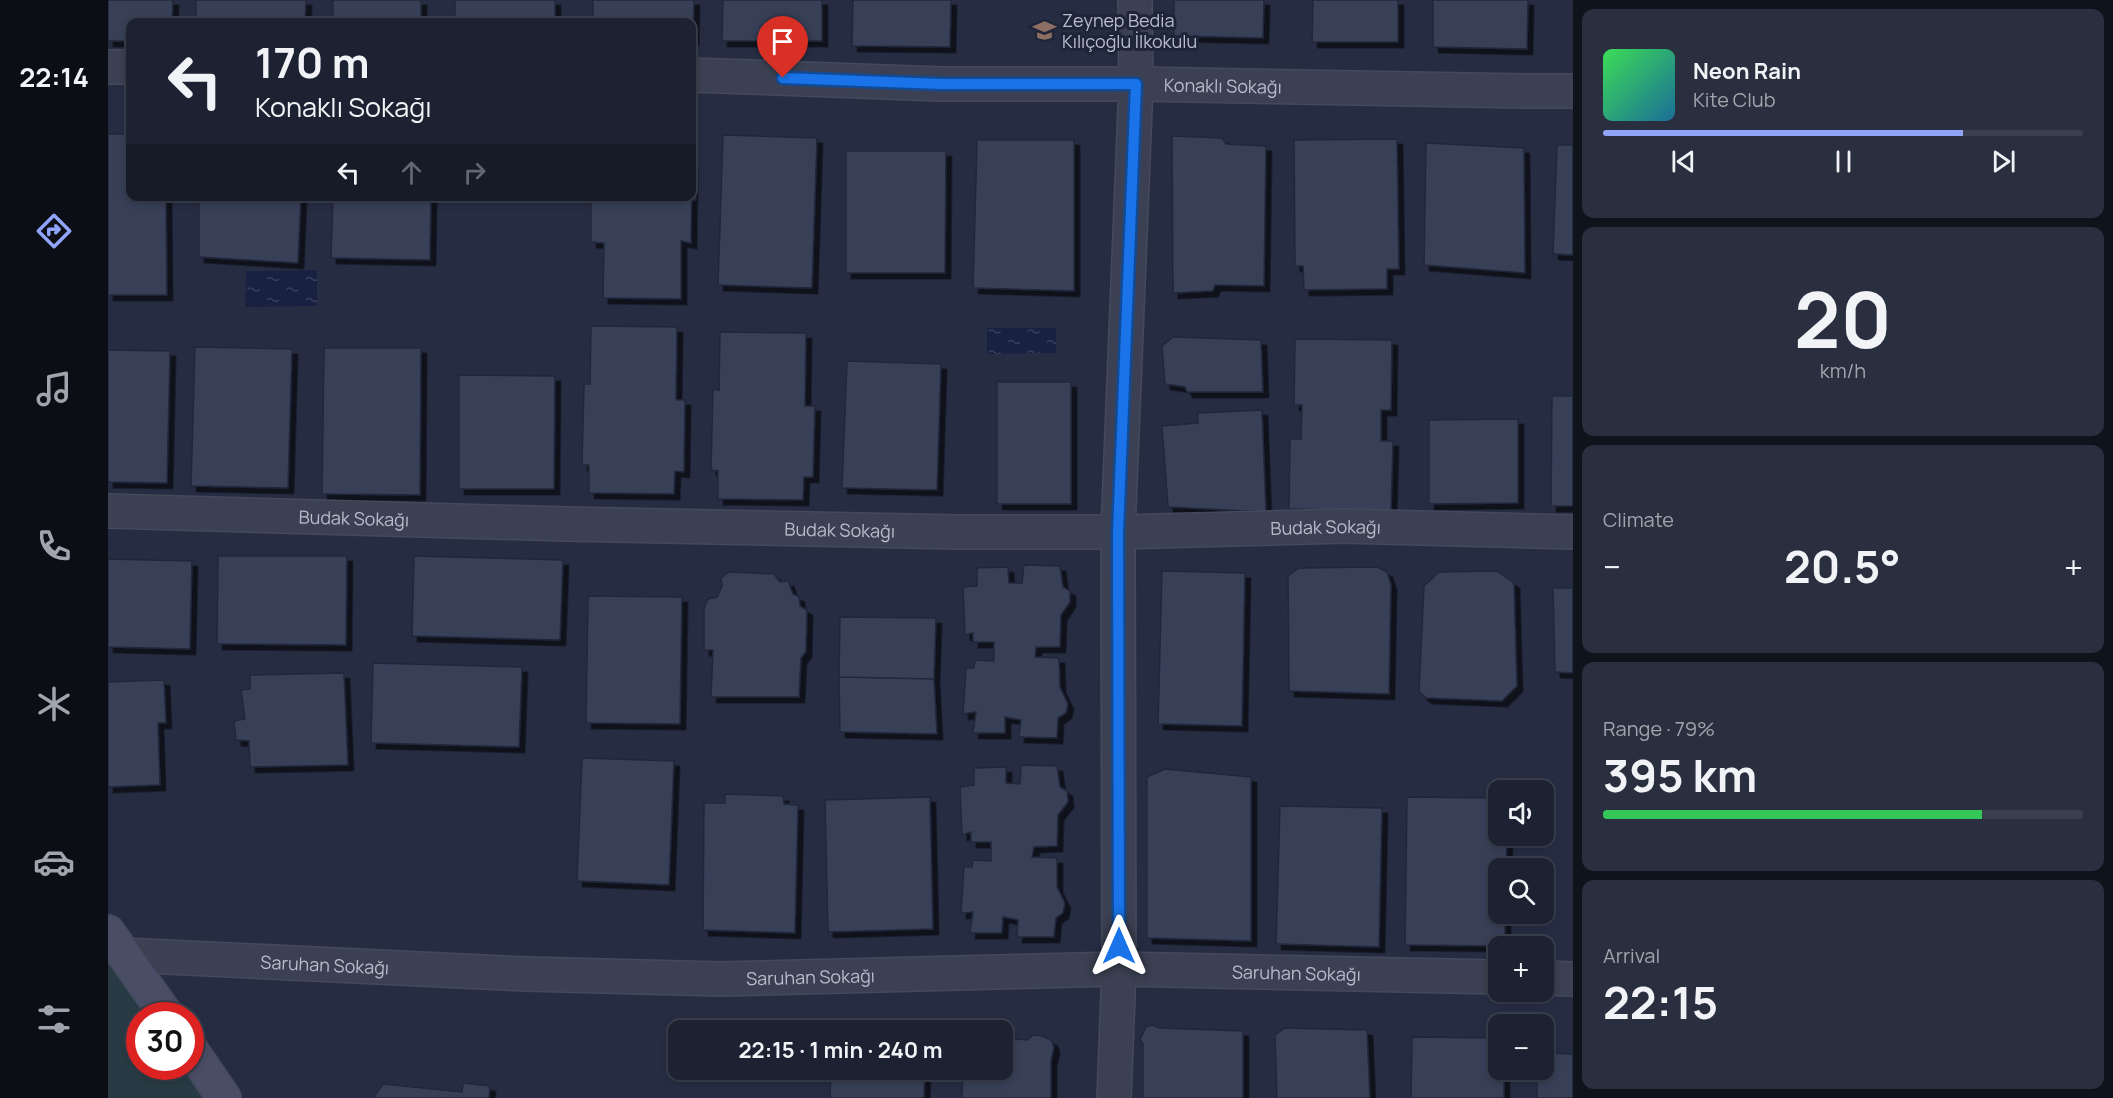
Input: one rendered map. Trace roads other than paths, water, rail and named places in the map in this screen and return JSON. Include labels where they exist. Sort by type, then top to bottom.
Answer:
[{"type":"main road","points":[[116,943],[157,1002]]},
{"type":"main road","points":[[204,1069],[224,1098]]},
{"type":"street","points":[[1114,1098],[1119,969],[1118,532],[1136,84],[1135,0]]},
{"type":"street","points":[[108,67],[126,67]]},
{"type":"street","name":"Konaklı Sokağı","points":[[696,75],[941,84],[1136,84],[1573,91]]},
{"type":"street","name":"Budak Sokağı","points":[[108,511],[578,525],[945,531],[1118,532],[1344,526],[1573,532]]},
{"type":"street","name":"Saruhan Sokağı","points":[[116,943],[526,974],[720,979],[1119,969],[1488,977]]},
{"type":"street","points":[[1554,978],[1573,979]]},
{"type":"water","points":[[317,270],[317,306],[245,307],[246,271]]},
{"type":"water","points":[[987,328],[1056,328],[1056,353],[987,354]]},
{"type":"place","name":"Zeynep Bedia Kılıçoğlu İlkokulu","points":[[1044,30]]}]
